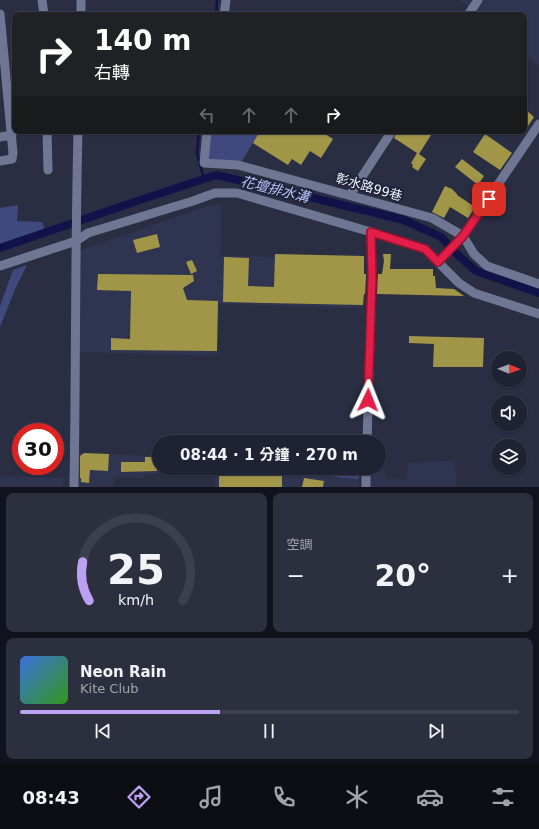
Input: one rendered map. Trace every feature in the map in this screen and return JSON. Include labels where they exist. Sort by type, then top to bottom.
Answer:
[{"type":"street","points":[[42,0],[44,12]]},
{"type":"street","points":[[81,0],[81,12]]},
{"type":"street","points":[[224,12],[226,0]]},
{"type":"street","points":[[470,12],[478,0]]},
{"type":"street","points":[[0,14],[2,62],[13,153],[12,158],[0,161]]},
{"type":"street","points":[[438,262],[463,236],[539,124]]},
{"type":"street","points":[[47,134],[48,170]]},
{"type":"street","points":[[74,487],[78,134]]},
{"type":"street","name":"彰水路99巷","points":[[207,134],[204,163],[238,165],[432,218],[463,236],[474,254],[487,266],[539,284]]},
{"type":"street","points":[[350,195],[390,134]]},
{"type":"street","points":[[0,137],[12,135]]},
{"type":"street","points":[[0,266],[76,241],[88,233],[215,193],[236,193],[425,249],[459,283],[474,293],[539,314]]},
{"type":"street","points":[[367,435],[372,277],[371,232]]},
{"type":"street","points":[[366,475],[366,487]]},
{"type":"shaded area","points":[[459,0],[539,0],[539,66],[527,58],[527,12],[472,12],[473,9]]},
{"type":"shaded area","points":[[209,134],[258,134],[239,166],[209,159]]},
{"type":"shaded area","points":[[18,205],[17,221],[42,222],[46,233],[0,250],[0,208]]},
{"type":"shaded area","points":[[210,205],[222,205],[220,255],[363,260],[362,308],[219,304],[217,356],[76,352],[79,251]]},
{"type":"shaded area","points":[[27,265],[16,287],[0,327],[0,306],[13,270]]},
{"type":"shaded area","points":[[216,434],[269,435],[216,435]]},
{"type":"shaded area","points":[[73,453],[152,456],[152,474],[145,474],[144,478],[114,477],[114,487],[72,487]]},
{"type":"shaded area","points":[[455,460],[456,487],[367,487],[368,475],[386,475],[387,478],[406,480],[408,463]]},
{"type":"shaded area","points":[[215,475],[325,475],[359,479],[359,487],[215,487]]},
{"type":"shaded area","points":[[325,475],[359,475],[359,479]]},
{"type":"shaded area","points":[[0,476],[64,478],[63,487],[0,487]]},
{"type":"building","points":[[527,111],[534,117],[527,128]]},
{"type":"building","points":[[258,134],[325,134],[333,139],[321,158],[310,151],[301,165],[292,159],[288,165],[253,143]]},
{"type":"building","points":[[396,134],[431,135],[419,154],[426,159],[418,171],[412,167],[413,165],[411,163],[417,153],[394,138]]},
{"type":"building","points":[[485,134],[512,153],[500,170],[473,152]]},
{"type":"building","points":[[462,159],[484,176],[478,185],[455,167]]},
{"type":"building","points":[[445,186],[452,189],[457,195],[475,207],[468,218],[450,207],[444,218],[432,212]]},
{"type":"building","points":[[157,234],[160,247],[137,253],[133,240]]},
{"type":"building","points":[[275,254],[364,256],[364,274],[366,274],[366,277],[363,305],[223,302],[224,257],[249,258],[248,286],[274,287]]},
{"type":"building","points":[[383,254],[391,254],[390,269],[433,269],[436,288],[454,289],[464,296],[377,294],[378,274],[382,274],[384,261]]},
{"type":"building","points":[[192,260],[197,271],[191,274],[186,262]]},
{"type":"building","points":[[98,274],[193,275],[194,281],[183,288],[187,300],[218,301],[217,351],[111,350],[111,338],[130,339],[131,291],[97,290]]},
{"type":"building","points":[[409,336],[484,338],[483,367],[433,367],[434,344],[409,343]]},
{"type":"building","points":[[84,453],[109,454],[108,471],[90,470],[89,483],[81,482],[80,478],[80,456]]},
{"type":"building","points":[[145,457],[152,457],[152,471],[121,472],[121,462],[145,462]]},
{"type":"building","points":[[219,475],[282,475],[282,487],[219,487]]},
{"type":"building","points":[[304,478],[324,481],[323,487],[302,487]]},
{"type":"waterway","points":[[216,12],[217,0]]},
{"type":"waterway","points":[[199,134],[197,154],[204,179]]},
{"type":"waterway","name":"花壇排水溝","points":[[0,248],[216,175],[404,220],[441,237],[476,271],[539,293]]},
{"type":"route","points":[[368,400],[372,277],[371,232],[425,249],[438,262],[463,236],[489,199]]}]
